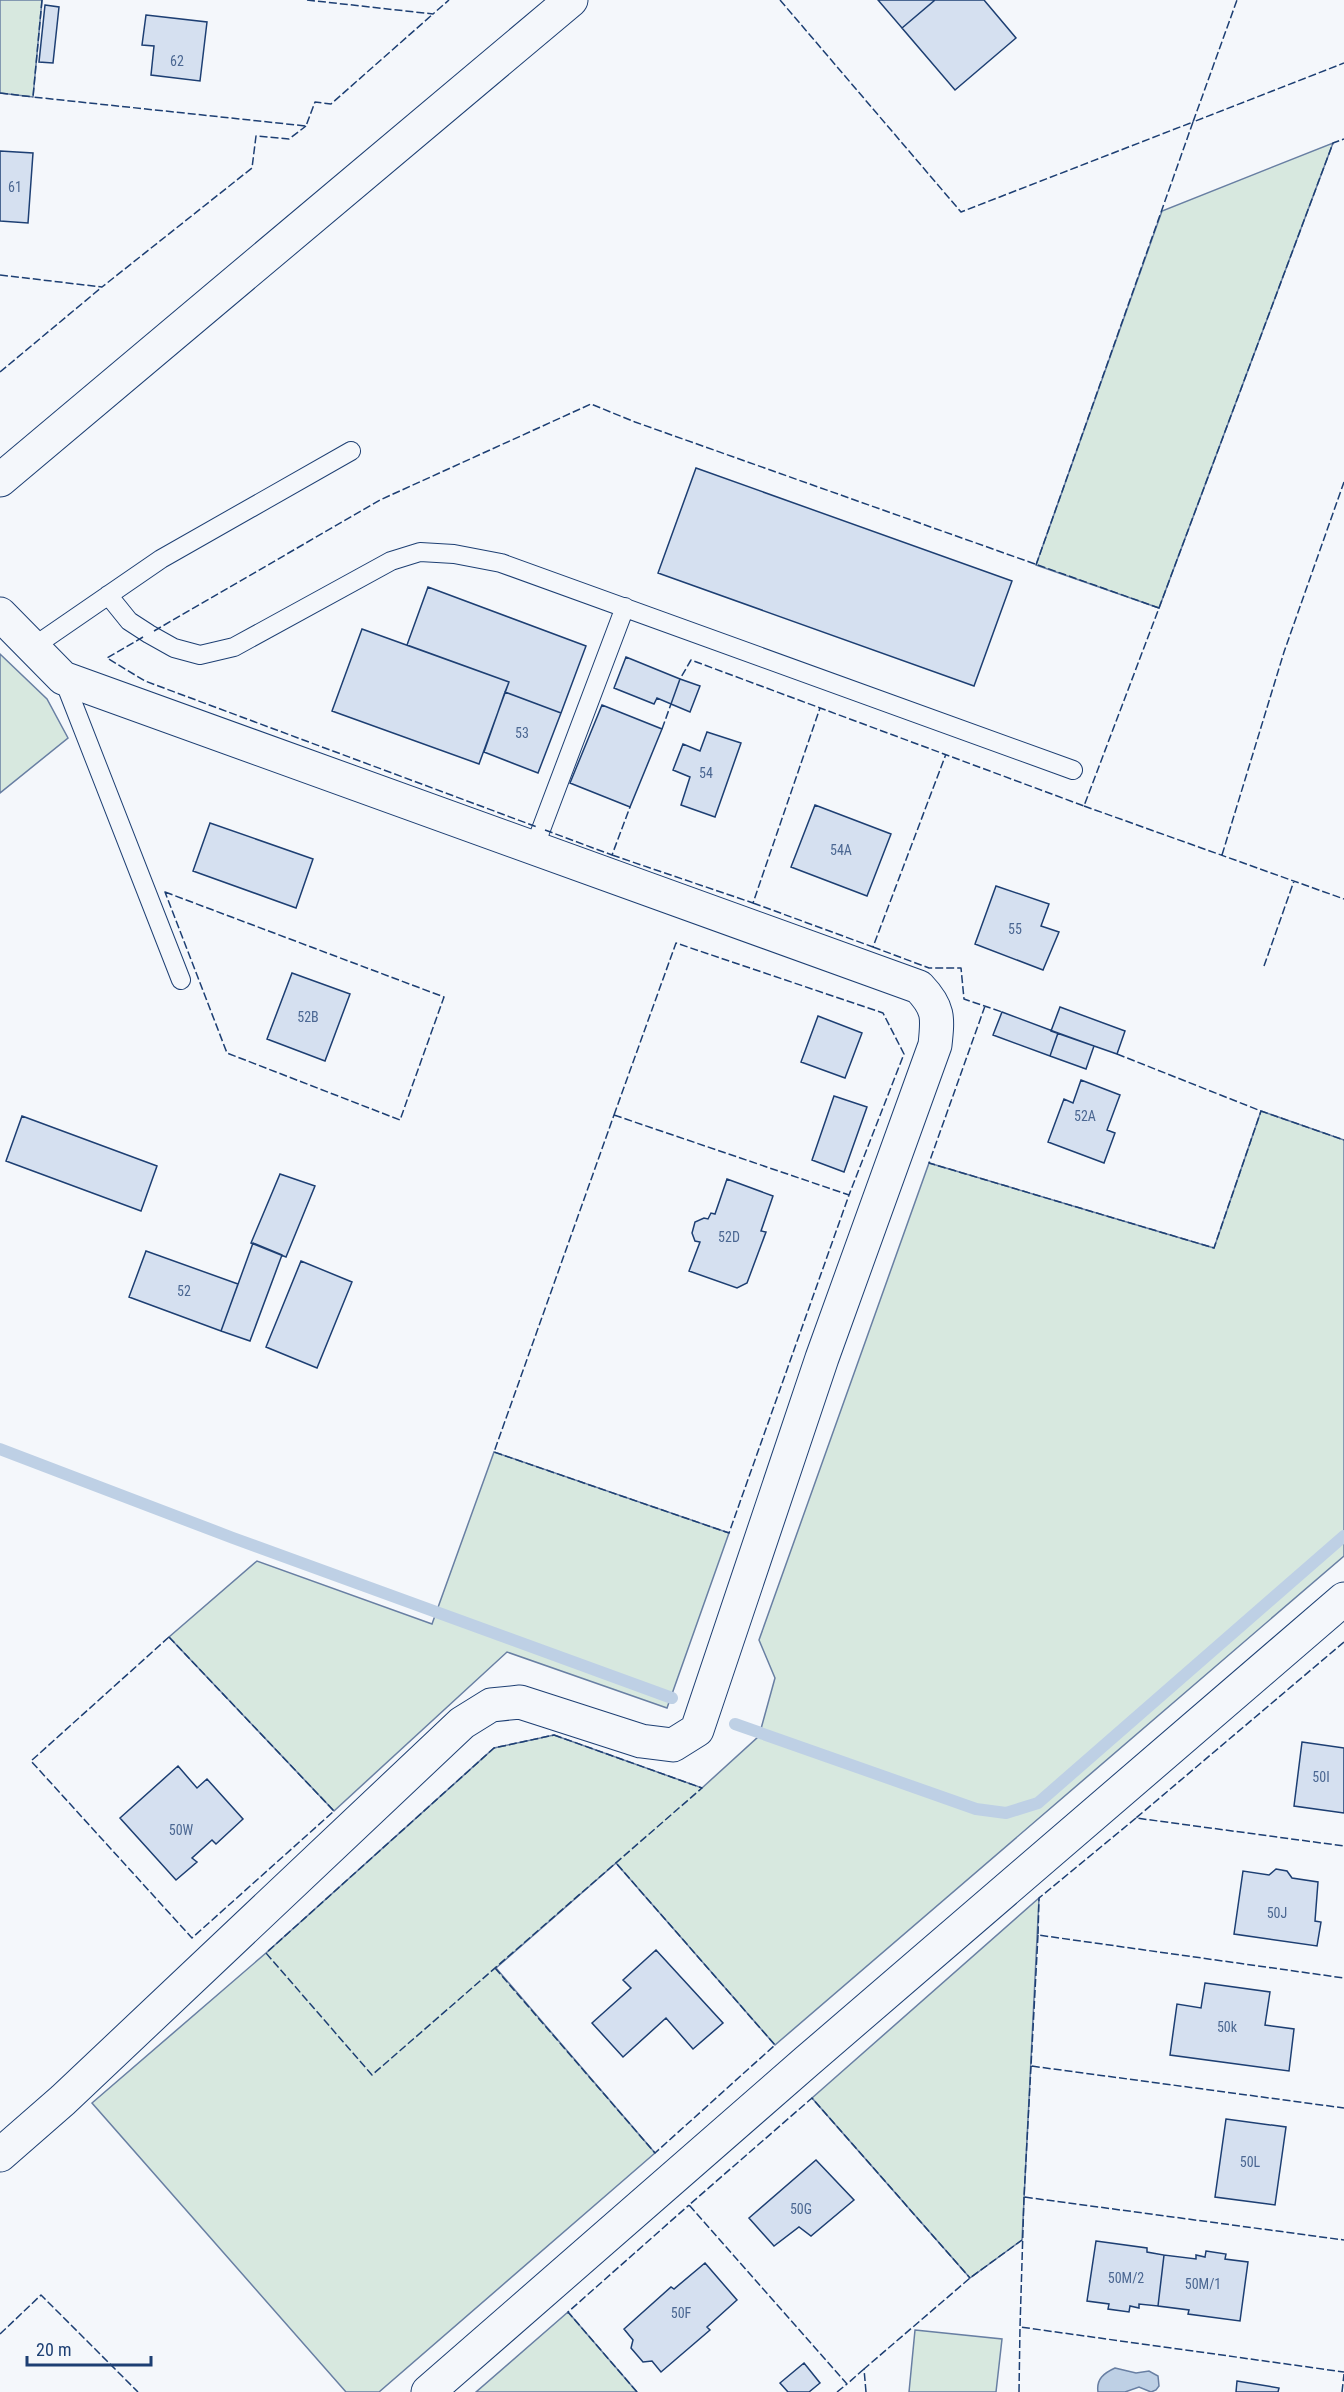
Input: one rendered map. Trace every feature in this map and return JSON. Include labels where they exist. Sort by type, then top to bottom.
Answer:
[{"type":"street","points":[[0,480],[572,0]]},
{"type":"street","points":[[0,614],[63,678],[919,987],[930,999],[938,1017],[935,1045],[822,1358],[698,1730],[673,1745],[641,1741],[520,1702],[491,1705],[462,1723],[63,2100],[0,2155]]},
{"type":"street","points":[[428,2392],[806,2062],[1344,1599]]},
{"type":"lane","points":[[33,647],[162,559],[351,451]]},
{"type":"lane","points":[[108,595],[129,621],[174,648],[200,655],[234,647],[391,561],[420,552],[454,554],[501,562],[1073,770]]},
{"type":"lane","points":[[534,848],[625,608]]},
{"type":"lane","points":[[63,678],[182,980]]},
{"type":"shaded area","points":[[0,0],[42,0],[33,97],[0,93]]},
{"type":"shaded area","points":[[1333,143],[1159,608],[1036,565],[1162,211]]},
{"type":"shaded area","points":[[0,654],[47,699],[68,738],[0,793]]},
{"type":"shaded area","points":[[1261,1111],[1344,1140],[1344,1556],[775,2045],[616,1863],[496,1968],[655,2153],[379,2392],[346,2392],[92,2103],[266,1953],[494,1748],[554,1735],[702,1788],[759,1736],[775,1678],[759,1640],[929,1163],[1214,1248]]},
{"type":"shaded area","points":[[494,1452],[729,1533],[667,1708],[507,1652],[334,1811],[169,1637],[257,1561],[432,1624]]},
{"type":"shaded area","points":[[1039,1898],[1022,2240],[970,2278],[812,2098]]},
{"type":"shaded area","points":[[568,2312],[637,2392],[476,2392]]},
{"type":"shaded area","points":[[915,2330],[1002,2339],[996,2392],[909,2392]]},
{"type":"water","points":[[1115,2368],[1136,2373],[1149,2371],[1158,2376],[1159,2386],[1151,2392],[1139,2387],[1125,2392],[1098,2392],[1098,2383],[1102,2377]]},
{"type":"building","points":[[878,0],[935,0],[902,28]]},
{"type":"building","points":[[935,0],[984,0],[1016,38],[955,90],[902,28]]},
{"type":"building","points":[[45,5],[59,7],[53,63],[39,62]]},
{"type":"building","points":[[146,15],[207,22],[200,81],[151,75],[154,46],[142,45]]},
{"type":"building","points":[[0,151],[33,153],[28,223],[0,221]]},
{"type":"building","points":[[696,468],[1012,581],[974,686],[658,573]]},
{"type":"building","points":[[428,587],[586,646],[561,713],[505,692],[509,682],[407,645]]},
{"type":"building","points":[[362,629],[509,682],[479,764],[332,711]]},
{"type":"building","points":[[626,657],[680,679],[671,704],[657,698],[654,704],[614,688]]},
{"type":"building","points":[[680,679],[700,686],[690,712],[671,704]]},
{"type":"building","points":[[505,692],[561,713],[538,773],[484,752]]},
{"type":"building","points":[[602,705],[662,729],[630,807],[570,783]]},
{"type":"building","points":[[707,732],[741,743],[715,817],[681,805],[690,777],[673,770],[683,744],[700,751]]},
{"type":"building","points":[[815,805],[891,834],[867,896],[791,867]]},
{"type":"building","points":[[210,823],[313,859],[296,908],[193,871]]},
{"type":"building","points":[[996,886],[1049,904],[1041,926],[1059,932],[1043,970],[975,944]]},
{"type":"building","points":[[292,973],[350,994],[325,1061],[267,1039]]},
{"type":"building","points":[[1060,1007],[1125,1031],[1117,1054],[1051,1031]]},
{"type":"building","points":[[1002,1012],[1058,1033],[1050,1056],[993,1035]]},
{"type":"building","points":[[818,1016],[862,1033],[845,1078],[801,1062]]},
{"type":"building","points":[[1058,1033],[1094,1046],[1086,1069],[1050,1056]]},
{"type":"building","points":[[1081,1080],[1120,1095],[1107,1130],[1115,1133],[1104,1163],[1048,1142],[1064,1099],[1073,1103]]},
{"type":"building","points":[[834,1096],[867,1107],[844,1172],[812,1160]]},
{"type":"building","points":[[22,1116],[157,1166],[141,1211],[6,1161]]},
{"type":"building","points":[[280,1174],[315,1186],[286,1257],[251,1243]]},
{"type":"building","points":[[727,1179],[773,1196],[761,1231],[766,1232],[747,1283],[737,1288],[689,1271],[700,1242],[695,1241],[692,1233],[695,1222],[704,1218],[708,1219],[711,1213],[715,1214]]},
{"type":"building","points":[[253,1243],[282,1255],[250,1341],[221,1331]]},
{"type":"building","points":[[146,1251],[238,1284],[221,1331],[129,1297]]},
{"type":"building","points":[[301,1261],[352,1282],[317,1368],[266,1347]]},
{"type":"building","points":[[1302,1742],[1344,1748],[1344,1813],[1294,1806]]},
{"type":"building","points":[[178,1766],[197,1788],[207,1779],[243,1819],[216,1844],[212,1840],[192,1858],[197,1862],[176,1880],[120,1818]]},
{"type":"building","points":[[1276,1869],[1287,1871],[1292,1878],[1318,1882],[1315,1921],[1321,1922],[1317,1946],[1234,1934],[1243,1871],[1269,1875]]},
{"type":"building","points":[[656,1950],[723,2023],[693,2049],[666,2018],[623,2057],[592,2023],[631,1988],[623,1980]]},
{"type":"building","points":[[1205,1983],[1270,1992],[1265,2025],[1294,2029],[1289,2071],[1170,2055],[1177,2004],[1201,2008]]},
{"type":"building","points":[[1226,2119],[1286,2127],[1275,2205],[1215,2197]]},
{"type":"building","points":[[816,2160],[854,2200],[811,2236],[799,2227],[774,2246],[749,2218]]},
{"type":"building","points":[[1096,2241],[1147,2248],[1147,2252],[1164,2255],[1158,2306],[1139,2304],[1139,2308],[1130,2306],[1129,2312],[1108,2309],[1109,2304],[1087,2301]]},
{"type":"building","points":[[1206,2251],[1226,2254],[1225,2259],[1248,2262],[1240,2321],[1188,2314],[1189,2310],[1158,2306],[1164,2255],[1196,2259],[1196,2255],[1205,2257]]},
{"type":"building","points":[[705,2263],[737,2300],[707,2327],[710,2330],[661,2372],[652,2361],[643,2362],[631,2348],[633,2340],[624,2329],[671,2287],[674,2289]]},
{"type":"building","points":[[804,2363],[820,2383],[809,2392],[788,2392],[780,2383]]},
{"type":"building","points":[[1237,2381],[1279,2388],[1278,2392],[1236,2392]]},
{"type":"waterway","points":[[0,1449],[233,1538],[672,1698]]},
{"type":"waterway","points":[[735,1724],[976,1809],[1006,1813],[1038,1803],[1344,1536]]},
{"type":"fence","points":[[42,0],[33,97],[306,126],[315,102],[331,104],[433,14]]},
{"type":"fence","points":[[307,0],[433,14],[449,0]]},
{"type":"fence","points":[[780,0],[961,212],[1193,122],[1237,0]]},
{"type":"fence","points":[[1036,565],[1193,122],[1344,63]]},
{"type":"fence","points":[[0,93],[33,97]]},
{"type":"fence","points":[[0,275],[102,287],[252,168],[256,136],[289,139],[306,126]]},
{"type":"fence","points":[[1159,608],[1333,143],[1344,139]]},
{"type":"fence","points":[[0,372],[102,287]]},
{"type":"fence","points":[[154,631],[380,500],[591,404],[635,422],[1159,608],[1084,806],[691,660],[680,679]]},
{"type":"fence","points":[[1222,855],[1284,652],[1344,482]]},
{"type":"fence","points":[[143,637],[107,658],[145,681],[537,827]]},
{"type":"fence","points":[[662,729],[671,704]]},
{"type":"fence","points":[[612,855],[753,903],[820,708]]},
{"type":"fence","points":[[753,903],[873,947],[946,754]]},
{"type":"fence","points":[[1084,806],[1344,899]]},
{"type":"fence","points":[[545,830],[612,855],[630,807]]},
{"type":"fence","points":[[1264,966],[1294,881]]},
{"type":"fence","points":[[165,892],[444,997],[400,1120],[227,1053],[165,892]]},
{"type":"fence","points":[[614,1115],[676,943],[883,1013],[904,1054],[849,1195]]},
{"type":"fence","points":[[873,947],[929,968],[961,968],[964,999],[1002,1012]]},
{"type":"fence","points":[[985,1006],[929,1163],[1214,1248],[1261,1111]]},
{"type":"fence","points":[[1117,1054],[1261,1111],[1344,1140]]},
{"type":"fence","points":[[614,1115],[849,1195],[729,1533],[494,1452],[614,1115]]},
{"type":"fence","points":[[169,1637],[334,1811],[192,1938],[31,1761],[169,1637]]},
{"type":"fence","points":[[1344,1642],[1136,1818],[1344,1846]]},
{"type":"fence","points":[[554,1735],[702,1788],[372,2075],[266,1953],[494,1748],[554,1735]]},
{"type":"fence","points":[[1136,1818],[1039,1898],[1038,1935],[1344,1978]]},
{"type":"fence","points":[[495,1968],[655,2153],[775,2045],[616,1863]]},
{"type":"fence","points":[[1038,1935],[1031,2066],[1344,2108]]},
{"type":"fence","points":[[1031,2066],[1024,2197],[1344,2240]]},
{"type":"fence","points":[[864,2369],[847,2384],[689,2205],[812,2098],[970,2278]]},
{"type":"fence","points":[[1024,2197],[1020,2327],[1344,2372]]},
{"type":"fence","points":[[637,2392],[568,2312],[689,2205]]},
{"type":"fence","points":[[866,2392],[864,2369],[970,2278],[1022,2240]]},
{"type":"fence","points":[[0,2334],[41,2295],[138,2392]]},
{"type":"fence","points":[[1019,2392],[1020,2327]]},
{"type":"fence","points":[[1342,2392],[1344,2374]]},
{"type":"fence","points":[[837,2392],[847,2384]]}]
